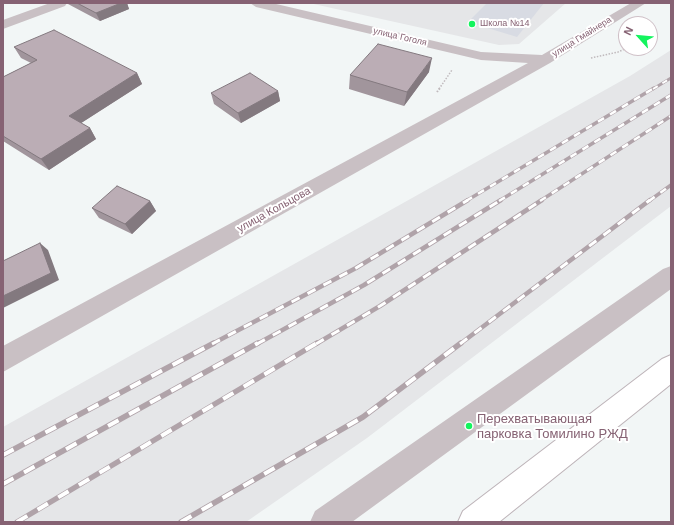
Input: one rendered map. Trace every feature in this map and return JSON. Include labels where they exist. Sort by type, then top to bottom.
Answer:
[{"type":"main road","points":[[474,522],[671,368]]},
{"type":"street","points":[[3,25],[60,3]]},
{"type":"street","name":"улица Гоголя","points":[[256,3],[481,56],[546,60]]},
{"type":"street","name":"улица Гмайнера","points":[[546,60],[640,3]]},
{"type":"street","name":"улица Кольцова","points":[[3,360],[546,60]]},
{"type":"street","points":[[326,522],[671,276]]},
{"type":"path","points":[[590,58],[618,52]]},
{"type":"shaded area","name":"Школа №14","points":[[309,3],[566,3],[519,44],[499,45]]},
{"type":"shaded area","points":[[487,3],[544,3],[517,37],[468,22]]},
{"type":"shaded area","points":[[671,50],[671,206],[367,438],[246,522],[3,522],[3,427],[630,76]]},
{"type":"building","points":[[77,3],[121,3],[96,13]]},
{"type":"building","points":[[54,30],[137,73],[69,116],[90,128],[41,159],[3,136],[3,77],[37,60],[14,47]]},
{"type":"building","points":[[378,44],[432,58],[407,92],[350,75]]},
{"type":"building","points":[[250,73],[278,91],[238,113],[211,93]]},
{"type":"building","points":[[117,186],[150,201],[125,224],[92,208]]},
{"type":"building","points":[[40,243],[51,273],[3,296],[3,261]]},
{"type":"railway","points":[[653,89],[671,78]]},
{"type":"railway","points":[[466,201],[654,88]]},
{"type":"railway","points":[[499,201],[671,95]]},
{"type":"railway","points":[[540,201],[671,116]]},
{"type":"railway","points":[[649,201],[671,185]]},
{"type":"railway","points":[[212,344],[356,268],[468,200]]},
{"type":"railway","points":[[257,344],[364,285],[501,200]]},
{"type":"railway","points":[[316,344],[380,306],[542,200]]},
{"type":"railway","points":[[460,344],[650,200]]},
{"type":"railway","points":[[3,455],[214,343]]},
{"type":"railway","points":[[3,484],[258,343]]},
{"type":"railway","points":[[17,522],[317,343]]},
{"type":"railway","points":[[181,522],[363,417],[461,343]]},
{"type":"place","name":"Школа №14","points":[[472,24]]},
{"type":"place","name":"Перехватывающая парковка Томилино РЖД","points":[[469,426]]}]
